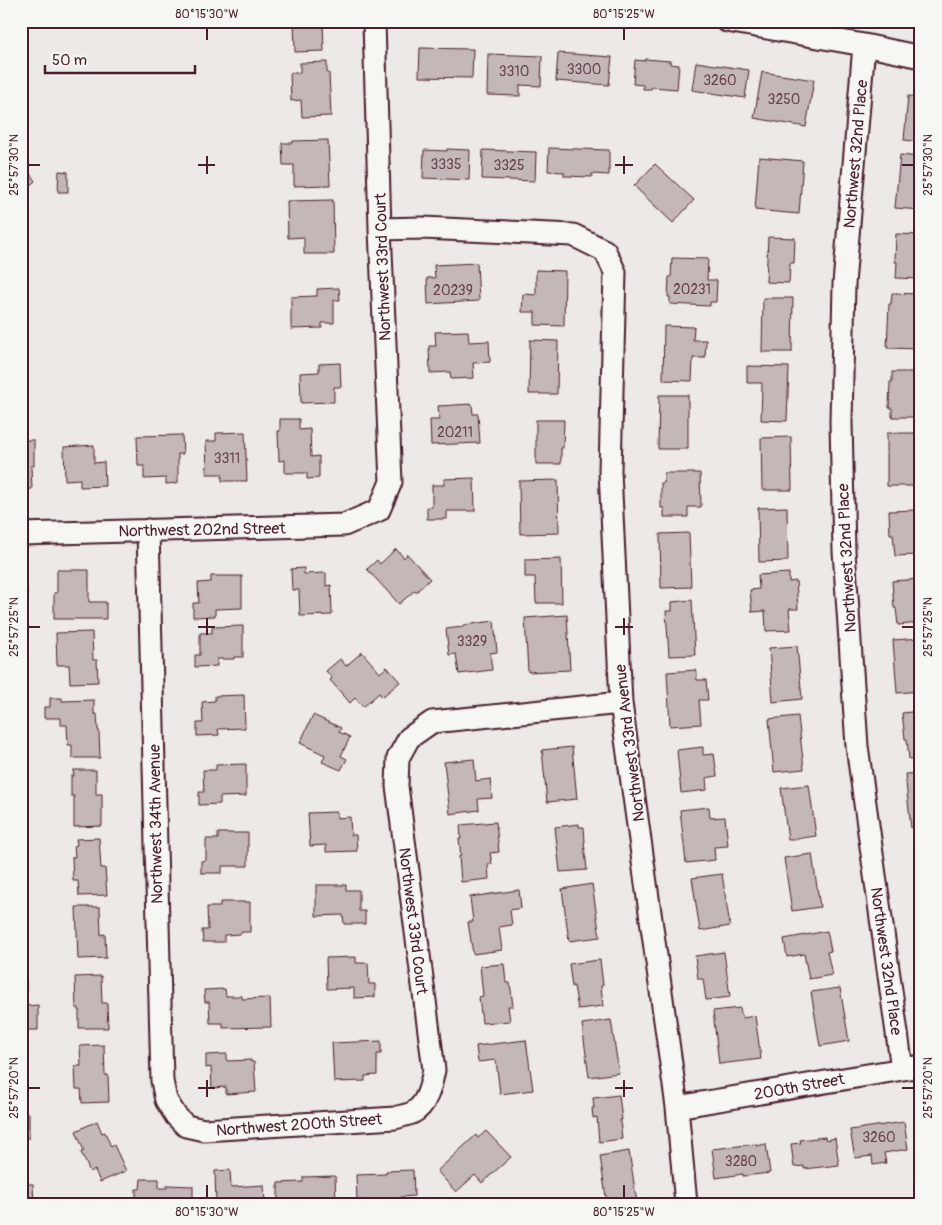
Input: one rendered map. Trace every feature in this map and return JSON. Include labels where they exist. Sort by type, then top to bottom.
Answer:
[{"type":"street","name":"Northwest 33rd Court","points":[[374,21],[380,229],[391,482],[379,510]]},
{"type":"street","points":[[727,21],[921,57]]},
{"type":"street","name":"Northwest 32nd Place","points":[[864,45],[844,284],[841,422],[844,551],[857,746],[911,1067]]},
{"type":"street","name":"Northwest 33rd Avenue","points":[[380,229],[422,228],[573,235],[605,250],[615,272],[610,471],[621,703],[677,1107],[686,1204]]},
{"type":"street","name":"Northwest 202nd Street","points":[[21,534],[344,525],[379,510]]},
{"type":"street","name":"Northwest 34th Avenue","points":[[148,530],[162,1081],[166,1100],[176,1116]]},
{"type":"street","name":"Northwest 33rd Court","points":[[422,1104],[430,1090],[434,1070],[397,786],[398,758],[409,738],[432,722],[621,703]]},
{"type":"street","name":"200th Street","points":[[677,1107],[911,1067]]},
{"type":"street","name":"Northwest 200th Street","points":[[176,1116],[186,1126],[204,1130],[396,1118],[414,1113],[422,1104]]},
{"type":"building","points":[[294,21],[323,21],[324,51],[295,52]]},
{"type":"building","points":[[420,48],[473,49],[472,78],[419,77]]},
{"type":"building","points":[[558,53],[612,57],[609,85],[556,81]]},
{"type":"building","points":[[488,54],[542,56],[541,86],[520,85],[520,96],[487,95]]},
{"type":"building","points":[[645,59],[670,61],[670,64],[679,65],[677,89],[652,87],[651,89],[643,89],[643,85],[633,84],[635,60],[645,61]]},
{"type":"building","points":[[327,62],[331,116],[302,117],[301,100],[291,101],[290,73],[300,73],[300,63]]},
{"type":"building","points":[[696,62],[749,70],[745,98],[692,90]]},
{"type":"building","points":[[762,72],[814,80],[806,127],[754,118]]},
{"type":"building","points":[[908,96],[921,97],[921,142],[904,140]]},
{"type":"building","points":[[328,140],[330,185],[294,186],[294,165],[283,165],[282,143]]},
{"type":"building","points":[[549,148],[609,150],[609,175],[592,174],[592,177],[564,176],[564,172],[548,171]]},
{"type":"building","points":[[447,149],[470,150],[469,180],[423,178],[424,150],[447,151]]},
{"type":"building","points":[[483,150],[536,152],[535,181],[482,179]]},
{"type":"building","points":[[900,155],[921,157],[921,210],[895,208]]},
{"type":"building","points":[[759,157],[803,161],[799,214],[755,210]]},
{"type":"building","points":[[655,164],[694,200],[673,223],[634,186]]},
{"type":"building","points":[[28,171],[35,181],[23,191],[21,188],[21,177]]},
{"type":"building","points":[[59,171],[68,172],[68,192],[58,192]]},
{"type":"building","points":[[333,200],[334,254],[304,254],[304,237],[288,238],[287,201]]},
{"type":"building","points":[[896,234],[921,235],[921,279],[896,278]]},
{"type":"building","points":[[768,237],[795,238],[794,263],[790,263],[789,283],[766,282]]},
{"type":"building","points":[[21,253],[25,253],[25,265],[21,266]]},
{"type":"building","points":[[672,258],[708,259],[707,280],[717,280],[716,302],[710,302],[710,306],[670,304],[670,297],[668,297]]},
{"type":"building","points":[[477,263],[479,301],[428,304],[427,278],[435,278],[434,265]]},
{"type":"building","points":[[536,270],[565,271],[564,326],[535,325],[535,312],[522,312],[523,294],[536,295]]},
{"type":"building","points":[[339,288],[340,300],[334,300],[334,323],[322,323],[322,328],[291,329],[291,297],[317,296],[317,289]]},
{"type":"building","points":[[892,293],[918,294],[918,312],[920,313],[921,320],[921,349],[887,348],[889,304],[891,304]]},
{"type":"building","points":[[763,298],[793,298],[792,352],[762,352]]},
{"type":"building","points":[[664,326],[694,327],[693,340],[706,340],[705,358],[693,358],[692,381],[663,380]]},
{"type":"building","points":[[468,331],[469,342],[489,341],[490,362],[473,363],[474,378],[451,379],[450,372],[430,373],[429,346],[436,346],[435,332]]},
{"type":"building","points":[[530,340],[558,341],[557,394],[529,394]]},
{"type":"building","points":[[340,363],[341,387],[334,387],[334,402],[301,403],[300,373],[319,372],[319,364]]},
{"type":"building","points":[[747,366],[789,367],[787,421],[761,420],[762,383],[747,383]]},
{"type":"building","points":[[892,372],[921,372],[921,417],[892,417],[892,408],[889,408]]},
{"type":"building","points":[[659,395],[688,395],[688,449],[658,449]]},
{"type":"building","points":[[472,404],[473,414],[478,414],[480,443],[431,445],[430,420],[439,420],[438,406]]},
{"type":"building","points":[[280,419],[299,419],[299,430],[310,429],[311,457],[319,456],[319,478],[307,479],[307,473],[285,473],[285,460],[279,461],[278,431],[280,431]]},
{"type":"building","points":[[536,420],[564,420],[561,464],[536,464]]},
{"type":"building","points":[[245,432],[247,481],[222,481],[222,474],[207,474],[206,441],[216,441],[216,433]]},
{"type":"building","points":[[887,433],[917,433],[917,448],[921,448],[921,486],[887,486]]},
{"type":"building","points":[[182,435],[183,454],[178,454],[178,483],[166,484],[166,478],[144,479],[144,466],[138,466],[137,436]]},
{"type":"building","points":[[791,437],[792,490],[762,490],[761,438]]},
{"type":"building","points":[[21,440],[34,440],[34,466],[31,466],[32,489],[21,489]]},
{"type":"building","points":[[94,445],[94,463],[104,462],[105,486],[80,487],[80,479],[65,480],[64,447]]},
{"type":"building","points":[[664,473],[700,473],[701,507],[688,507],[688,517],[664,517],[664,508],[661,508],[661,483],[664,483]]},
{"type":"building","points":[[474,478],[475,511],[447,511],[447,519],[427,519],[427,507],[432,507],[432,485],[444,485],[444,479]]},
{"type":"building","points":[[558,480],[559,533],[520,534],[519,481]]},
{"type":"building","points":[[787,507],[788,561],[759,562],[758,508]]},
{"type":"building","points":[[917,510],[919,555],[895,556],[893,534],[890,534],[889,511]]},
{"type":"building","points":[[689,533],[691,587],[661,588],[660,534]]},
{"type":"building","points":[[396,549],[404,558],[407,554],[430,579],[399,604],[367,569],[377,560],[380,564]]},
{"type":"building","points":[[561,559],[562,603],[536,603],[535,577],[525,577],[525,560]]},
{"type":"building","points":[[304,568],[304,574],[326,573],[326,586],[331,585],[332,615],[300,616],[299,590],[292,590],[291,569]]},
{"type":"building","points":[[57,570],[89,570],[89,602],[106,602],[106,619],[54,619],[54,593],[57,593]]},
{"type":"building","points":[[789,573],[789,582],[796,581],[798,609],[789,609],[791,630],[766,631],[765,611],[752,612],[750,590],[759,589],[758,575]]},
{"type":"building","points":[[211,576],[242,576],[242,608],[215,609],[215,616],[193,617],[193,603],[199,603],[198,583],[211,582]]},
{"type":"building","points":[[921,579],[921,623],[898,625],[896,608],[894,608],[892,581]]},
{"type":"building","points":[[21,588],[27,588],[27,597],[21,597]]},
{"type":"building","points":[[692,600],[695,655],[669,656],[666,611],[672,611],[672,602]]},
{"type":"building","points":[[567,615],[570,670],[528,672],[525,618]]},
{"type":"building","points":[[494,621],[497,652],[490,653],[492,670],[459,674],[456,654],[449,655],[446,629]]},
{"type":"building","points":[[243,626],[243,657],[217,659],[217,666],[195,667],[195,655],[200,655],[200,633],[212,633],[212,627]]},
{"type":"building","points":[[92,632],[93,660],[97,660],[98,682],[70,683],[69,665],[57,665],[56,633]]},
{"type":"building","points":[[921,638],[921,691],[897,693],[893,640]]},
{"type":"building","points":[[797,646],[802,699],[773,702],[769,648]]},
{"type":"building","points":[[362,652],[380,673],[387,667],[400,682],[382,697],[379,693],[363,707],[355,698],[350,703],[330,680],[332,678],[326,671],[340,659],[346,666]]},
{"type":"building","points":[[696,670],[697,680],[706,680],[708,700],[699,700],[701,724],[670,726],[667,672]]},
{"type":"building","points":[[244,695],[245,728],[218,729],[219,735],[197,736],[197,723],[203,723],[202,702],[215,701],[215,696]]},
{"type":"building","points":[[50,698],[62,698],[62,701],[94,700],[94,714],[97,714],[99,730],[100,758],[72,758],[72,745],[68,745],[67,725],[61,725],[61,718],[44,718],[44,707],[50,707]]},
{"type":"building","points":[[921,711],[921,758],[909,759],[902,713]]},
{"type":"building","points":[[313,715],[341,728],[339,732],[350,737],[341,756],[347,759],[341,770],[322,762],[325,755],[300,743]]},
{"type":"building","points":[[798,716],[804,769],[774,772],[769,719]]},
{"type":"building","points":[[572,747],[577,799],[547,802],[542,750]]},
{"type":"building","points":[[703,747],[703,755],[714,754],[717,776],[706,778],[707,790],[681,793],[677,750]]},
{"type":"building","points":[[474,759],[476,781],[490,779],[492,798],[478,799],[479,810],[450,814],[444,762]]},
{"type":"building","points":[[246,764],[246,796],[220,797],[220,804],[199,805],[199,792],[204,792],[203,770],[216,770],[216,765]]},
{"type":"building","points":[[73,770],[96,770],[96,794],[102,794],[102,826],[74,827],[74,796],[71,796],[71,776],[74,776]]},
{"type":"building","points":[[921,773],[921,827],[911,828],[905,774]]},
{"type":"building","points":[[809,785],[816,836],[788,840],[781,788]]},
{"type":"building","points":[[709,807],[710,818],[725,817],[728,846],[714,847],[715,860],[686,863],[680,810]]},
{"type":"building","points":[[337,812],[337,818],[350,817],[351,835],[356,835],[357,851],[326,852],[326,845],[310,846],[308,813]]},
{"type":"building","points":[[496,822],[499,852],[490,853],[492,864],[488,864],[489,879],[461,882],[459,856],[461,856],[460,825]]},
{"type":"building","points":[[579,824],[579,827],[584,827],[587,870],[560,872],[555,827]]},
{"type":"building","points":[[218,833],[248,833],[248,866],[222,866],[222,873],[201,873],[201,861],[206,860],[206,839],[218,839]]},
{"type":"building","points":[[99,838],[101,868],[105,868],[107,895],[79,896],[78,881],[73,881],[72,857],[75,857],[74,846],[77,845],[76,839]]},
{"type":"building","points":[[812,854],[820,907],[792,911],[784,858]]},
{"type":"building","points":[[722,874],[730,926],[700,931],[692,878]]},
{"type":"building","points":[[592,884],[600,937],[569,941],[562,889]]},
{"type":"building","points":[[316,885],[346,885],[346,890],[359,890],[359,911],[365,911],[365,924],[344,924],[343,915],[316,916]]},
{"type":"building","points":[[519,890],[521,908],[510,910],[512,925],[499,927],[502,950],[473,954],[468,922],[473,922],[470,897]]},
{"type":"building","points":[[220,902],[250,902],[250,932],[224,935],[224,942],[203,942],[202,930],[208,930],[207,907],[220,907]]},
{"type":"building","points":[[76,907],[100,907],[101,935],[105,934],[106,958],[78,959]]},
{"type":"building","points":[[827,931],[831,951],[827,952],[832,975],[809,979],[804,954],[787,957],[784,939]]},
{"type":"building","points":[[724,952],[730,997],[706,1000],[703,979],[698,979],[695,956]]},
{"type":"building","points":[[356,957],[356,963],[368,963],[369,984],[375,984],[375,997],[354,998],[354,988],[327,989],[326,958]]},
{"type":"building","points":[[600,960],[603,1006],[578,1009],[574,986],[572,987],[569,964]]},
{"type":"building","points":[[504,964],[506,983],[510,983],[513,1006],[508,1006],[510,1021],[482,1023],[479,997],[483,996],[480,966]]},
{"type":"building","points":[[101,976],[102,1003],[107,1003],[108,1028],[79,1028],[79,1008],[76,1008],[75,977]]},
{"type":"building","points":[[21,981],[26,981],[26,1006],[38,1005],[38,1030],[21,1030]]},
{"type":"building","points":[[840,988],[849,1041],[820,1046],[811,992]]},
{"type":"building","points":[[225,989],[226,996],[242,996],[242,999],[270,998],[271,1027],[223,1028],[223,1023],[210,1023],[209,1002],[205,1002],[204,990]]},
{"type":"building","points":[[740,1008],[742,1018],[755,1016],[761,1059],[719,1064],[713,1011]]},
{"type":"building","points":[[611,1020],[619,1073],[589,1077],[582,1024]]},
{"type":"building","points":[[526,1040],[533,1090],[500,1094],[496,1060],[478,1062],[476,1046]]},
{"type":"building","points":[[381,1041],[381,1054],[377,1054],[377,1075],[365,1076],[365,1081],[334,1082],[332,1043]]},
{"type":"building","points":[[104,1045],[105,1075],[108,1075],[109,1102],[82,1103],[81,1089],[76,1089],[75,1066],[81,1066],[80,1046]]},
{"type":"building","points":[[227,1054],[227,1061],[251,1060],[251,1062],[254,1062],[256,1092],[226,1094],[226,1087],[212,1088],[211,1067],[206,1068],[206,1055]]},
{"type":"building","points":[[619,1095],[622,1139],[599,1142],[597,1117],[593,1118],[593,1098]]},
{"type":"building","points":[[21,1113],[29,1113],[29,1138],[22,1138],[22,1157],[21,1157]]},
{"type":"building","points":[[97,1121],[102,1133],[105,1132],[111,1147],[114,1145],[126,1171],[100,1182],[95,1170],[90,1172],[81,1152],[84,1151],[76,1131]]},
{"type":"building","points":[[904,1122],[908,1149],[884,1153],[886,1163],[873,1165],[872,1156],[855,1158],[850,1130]]},
{"type":"building","points":[[486,1131],[511,1157],[482,1183],[475,1175],[456,1192],[437,1171],[476,1135],[478,1138]]},
{"type":"building","points":[[825,1137],[826,1140],[835,1138],[839,1165],[804,1169],[804,1166],[794,1167],[791,1144],[801,1143],[800,1140]]},
{"type":"building","points":[[756,1144],[756,1146],[766,1144],[770,1173],[716,1178],[712,1149]]},
{"type":"building","points":[[629,1151],[637,1203],[607,1204],[600,1156]]},
{"type":"building","points":[[230,1170],[231,1187],[264,1185],[265,1204],[216,1204],[215,1171]]},
{"type":"building","points":[[413,1170],[414,1196],[401,1197],[401,1202],[365,1204],[365,1200],[357,1200],[356,1175],[386,1174],[386,1171]]},
{"type":"building","points":[[335,1176],[336,1204],[278,1204],[278,1183],[303,1182],[303,1177]]},
{"type":"building","points":[[141,1179],[159,1179],[159,1188],[167,1188],[167,1185],[193,1186],[193,1204],[136,1204],[136,1189],[140,1189]]},
{"type":"building","points":[[21,1184],[33,1184],[34,1204],[21,1204]]}]
